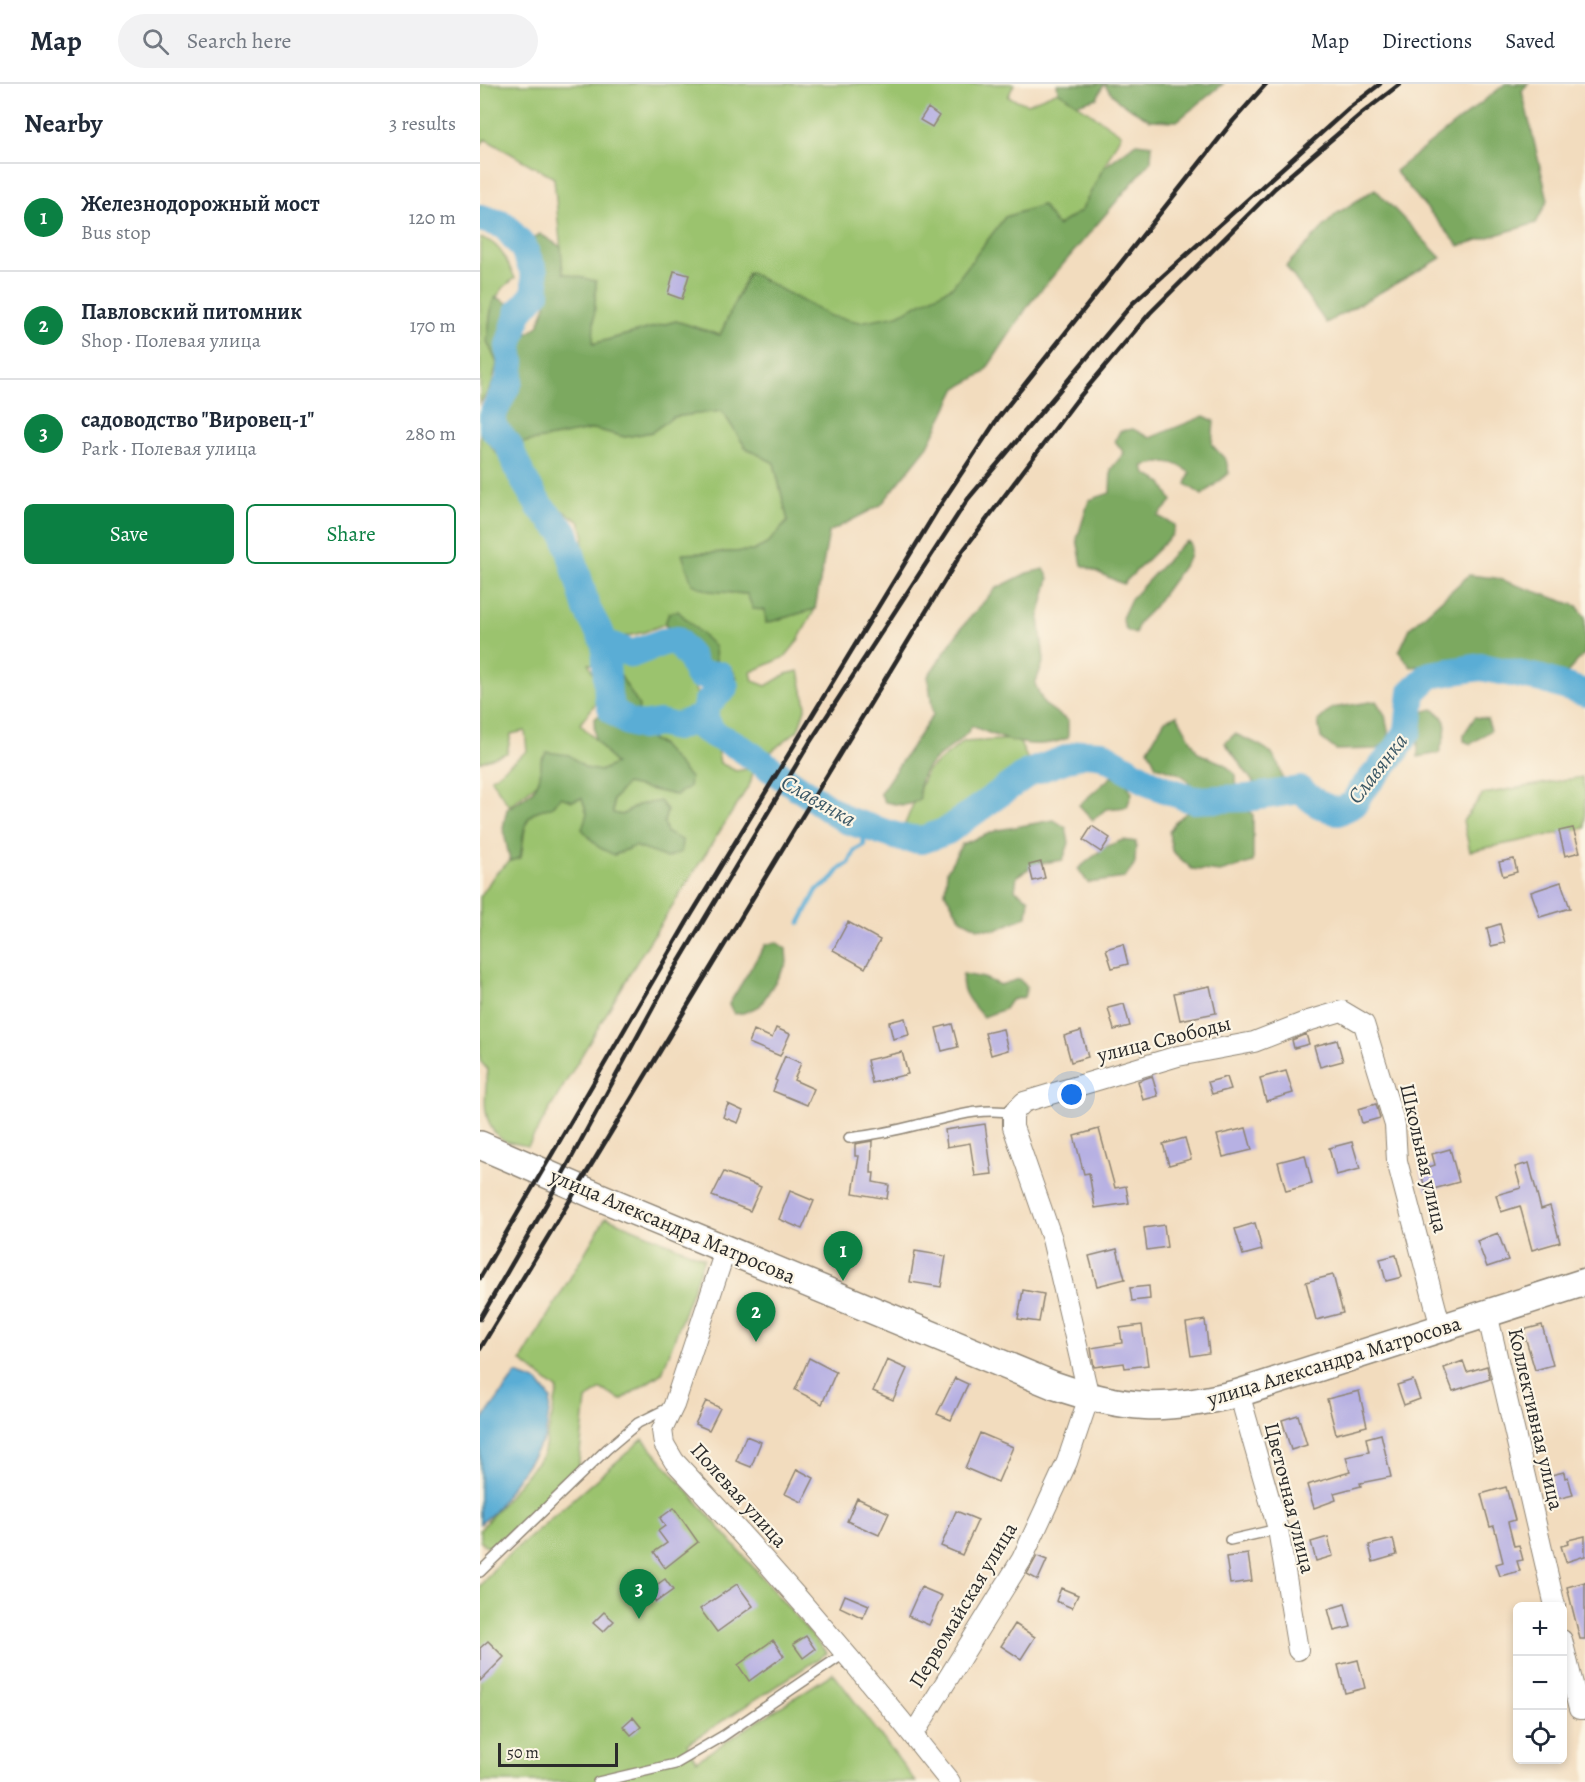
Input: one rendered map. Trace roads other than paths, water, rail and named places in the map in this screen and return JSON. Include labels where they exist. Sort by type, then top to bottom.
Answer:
[{"type":"main road","name":"улица Александра Матросова","points":[[480,1145],[1053,1385],[1123,1405],[1152,1407],[1182,1405],[1239,1393],[1585,1282]]},
{"type":"street","name":"улица Свободы","points":[[1013,1120],[1024,1102],[1178,1056],[1254,1042],[1308,1021],[1342,1011]]},
{"type":"street","name":"Школьная улица","points":[[1342,1011],[1364,1024],[1395,1125],[1397,1161],[1441,1328]]},
{"type":"street","points":[[1013,1120],[1052,1239],[1089,1397]]},
{"type":"street","name":"Полевая улица","points":[[726,1248],[674,1405],[662,1430],[664,1444],[674,1461],[755,1547],[950,1782]]},
{"type":"street","name":"Коллективная улица","points":[[1487,1313],[1554,1602]]},
{"type":"street","name":"Цветочная улица","points":[[1239,1393],[1278,1529],[1298,1650]]},
{"type":"street","name":"Первомайская улица","points":[[913,1736],[1022,1559],[1067,1462],[1089,1397]]},
{"type":"street","points":[[1567,1655],[1582,1709]]},
{"type":"lane","points":[[849,1138],[898,1130],[970,1112],[1001,1111],[1013,1120]]},
{"type":"lane","points":[[480,1572],[607,1449],[638,1423],[674,1405]]},
{"type":"lane","points":[[1230,1540],[1278,1529]]},
{"type":"lane","points":[[598,1782],[675,1764],[723,1736],[845,1653]]},
{"type":"water","points":[[516,1374],[538,1382],[551,1399],[545,1438],[494,1512],[480,1524],[480,1423]]},
{"type":"waterway","name":"Славянка","points":[[480,218],[504,225],[523,247],[534,272],[536,293],[519,312],[509,346],[511,362],[509,381],[493,414],[493,428],[508,444],[522,477],[540,507],[565,533],[587,609],[605,643],[632,654],[663,642],[676,640],[690,657],[698,675],[720,675],[725,687],[707,703],[704,717],[713,734],[736,745],[846,820],[902,838],[922,840],[947,831],[1028,773],[1083,753],[1102,754],[1154,785],[1193,800],[1247,798],[1300,790],[1318,804],[1338,812],[1354,804],[1360,792],[1397,749],[1408,731],[1412,692],[1430,675],[1481,667],[1542,679],[1585,693]]},
{"type":"waterway","points":[[605,643],[608,697],[612,710],[628,722],[642,726],[659,723],[676,727],[691,721],[713,734]]},
{"type":"waterway","points":[[800,923],[817,890],[830,882],[840,869],[849,863],[855,850],[864,845],[862,825]]},
{"type":"railway","points":[[480,1278],[691,915],[937,510],[998,418],[1233,121],[1266,84]]},
{"type":"railway","points":[[480,1319],[547,1203],[668,980],[810,742],[968,499],[1133,303],[1349,108],[1380,84]]},
{"type":"railway","points":[[480,1349],[962,552],[1076,401],[1150,313],[1275,188],[1361,114],[1400,84]]},
{"type":"place","name":"Железнодорожный мост","points":[[843,1281]]},
{"type":"place","name":"Павловский питомник","points":[[756,1342]]},
{"type":"place","name":"садоводство \"Вировец-1\"","points":[[639,1619]]}]
